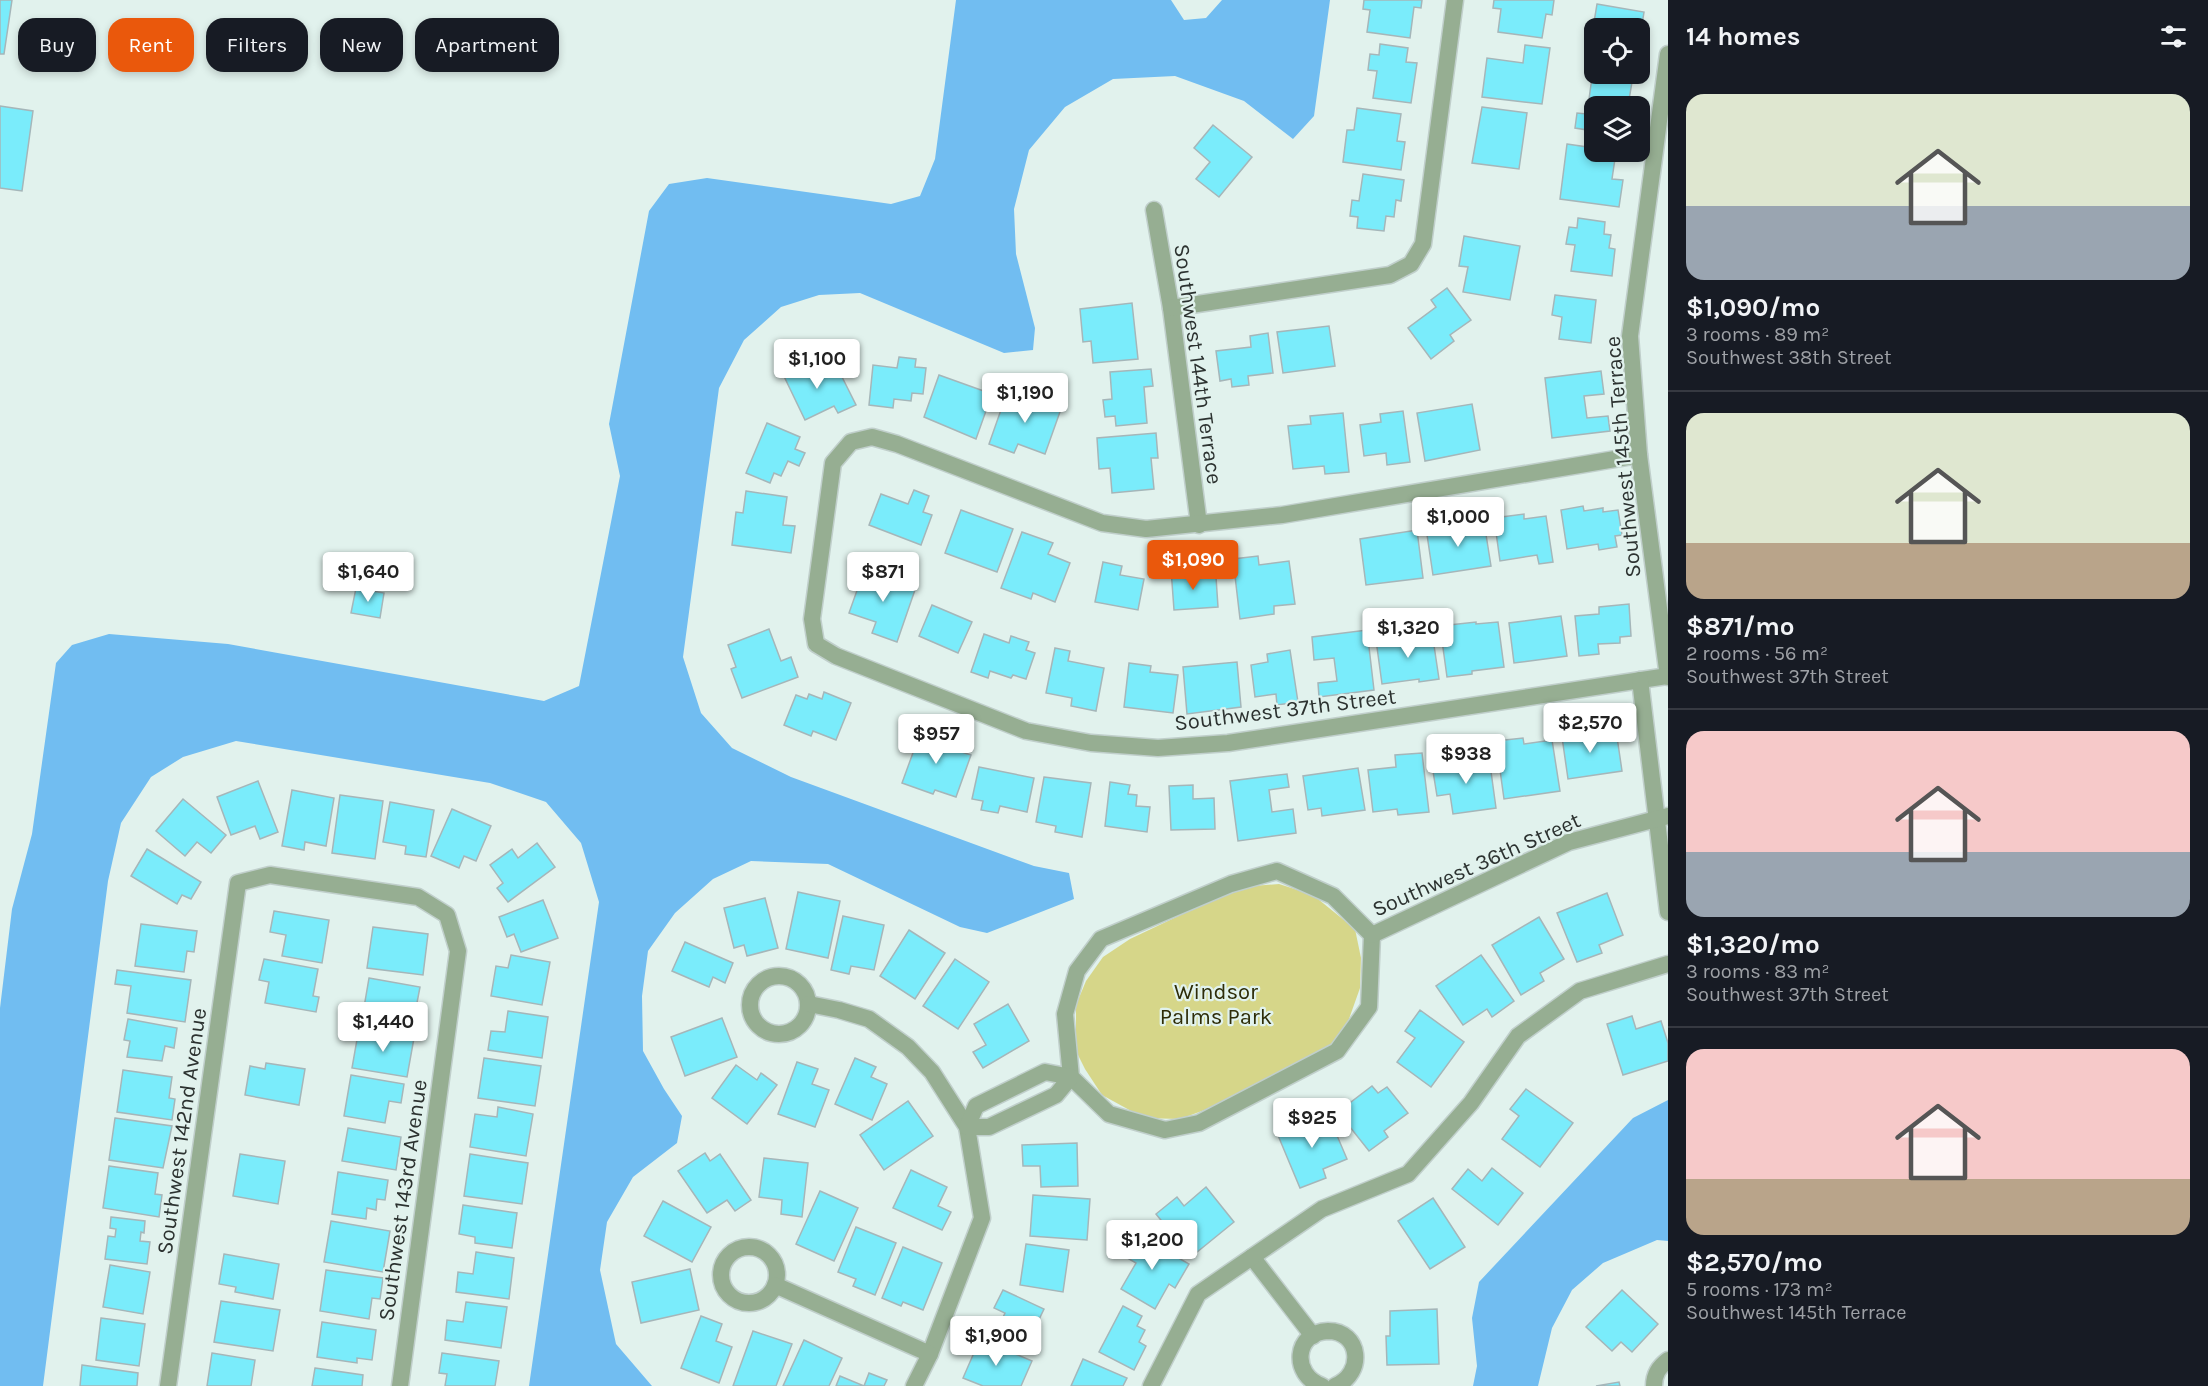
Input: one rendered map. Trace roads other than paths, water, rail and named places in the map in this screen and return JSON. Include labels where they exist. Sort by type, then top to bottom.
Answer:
[{"type":"street","points":[[1171,308],[1390,275],[1411,264],[1423,244],[1455,0]]},
{"type":"street","name":"Southwest 145th Terrace","points":[[1668,54],[1630,336],[1640,455],[1668,676]]},
{"type":"street","name":"Southwest 144th Terrace","points":[[1154,210],[1171,308],[1199,525]]},
{"type":"street","name":"Southwest 37th Street","points":[[1199,525],[1146,529],[1102,523],[897,444],[872,437],[851,442],[832,463],[812,619],[816,644],[836,656],[1026,731],[1091,743],[1158,748],[1228,743],[1668,676]]},
{"type":"street","points":[[1199,525],[1282,515],[1640,455]]},
{"type":"street","points":[[1640,680],[1662,817],[1668,912]]},
{"type":"street","name":"Southwest 36th Street","points":[[1372,935],[1569,842],[1662,817]]},
{"type":"street","name":"Southwest 36th Street","points":[[1277,871],[1333,896],[1372,935],[1369,1007],[1337,1051],[1199,1124],[1165,1130],[1109,1114],[1071,1077],[1065,1014],[1077,971],[1101,939],[1231,884],[1277,871]]},
{"type":"street","name":"Southwest 142nd Avenue","points":[[168,1386],[238,883],[270,875],[418,897],[447,915]]},
{"type":"street","name":"Southwest 143rd Avenue","points":[[400,1386],[458,951],[447,915]]},
{"type":"street","points":[[1151,1386],[1198,1294],[1322,1209],[1408,1174],[1471,1103],[1518,1036],[1580,991],[1668,964]]},
{"type":"street","points":[[809,1004],[869,1019],[908,1047],[932,1072],[967,1127],[982,1218],[930,1354],[914,1386]]},
{"type":"street","points":[[1045,1072],[1071,1077],[1056,1095],[989,1127],[967,1127],[976,1106],[1045,1072]]},
{"type":"street","points":[[1252,1257],[1313,1336]]},
{"type":"street","points":[[775,1285],[930,1354]]},
{"type":"street","points":[[1322,1386],[1307,1377],[1300,1360],[1301,1350],[1313,1336],[1330,1331],[1339,1333],[1352,1345],[1355,1353],[1354,1371],[1349,1378],[1335,1386]]},
{"type":"street","points":[[1654,1386],[1655,1374],[1668,1360]]},
{"type":"water","points":[[956,0],[1171,0],[1184,20],[1206,18],[1222,0],[1330,0],[1314,116],[1293,139],[1244,101],[1175,76],[1113,79],[1065,107],[1029,150],[1014,209],[1016,254],[1035,328],[1033,350],[1004,353],[860,293],[819,295],[781,307],[744,340],[719,388],[683,657],[701,713],[732,748],[791,777],[1034,866],[1069,873],[1074,899],[987,933],[960,927],[828,864],[751,861],[713,879],[675,913],[648,951],[642,996],[643,1051],[682,1116],[677,1143],[633,1177],[607,1222],[600,1270],[616,1344],[652,1386],[529,1386],[599,902],[581,843],[546,802],[490,783],[236,741],[183,757],[151,777],[121,823],[108,881],[43,1386],[0,1386],[0,1008],[12,909],[32,834],[56,663],[72,645],[109,634],[228,644],[544,701],[579,686],[620,476],[609,424],[649,211],[669,184],[707,178],[891,204],[920,196],[935,159]]},
{"type":"water","points":[[1668,1100],[1668,1241],[1657,1240],[1603,1263],[1572,1290],[1552,1328],[1538,1386],[1473,1386],[1477,1366],[1472,1318],[1479,1282],[1633,1118]]},
{"type":"park label","name":"Windsor Palms Park","points":[[1216,1004]]}]
